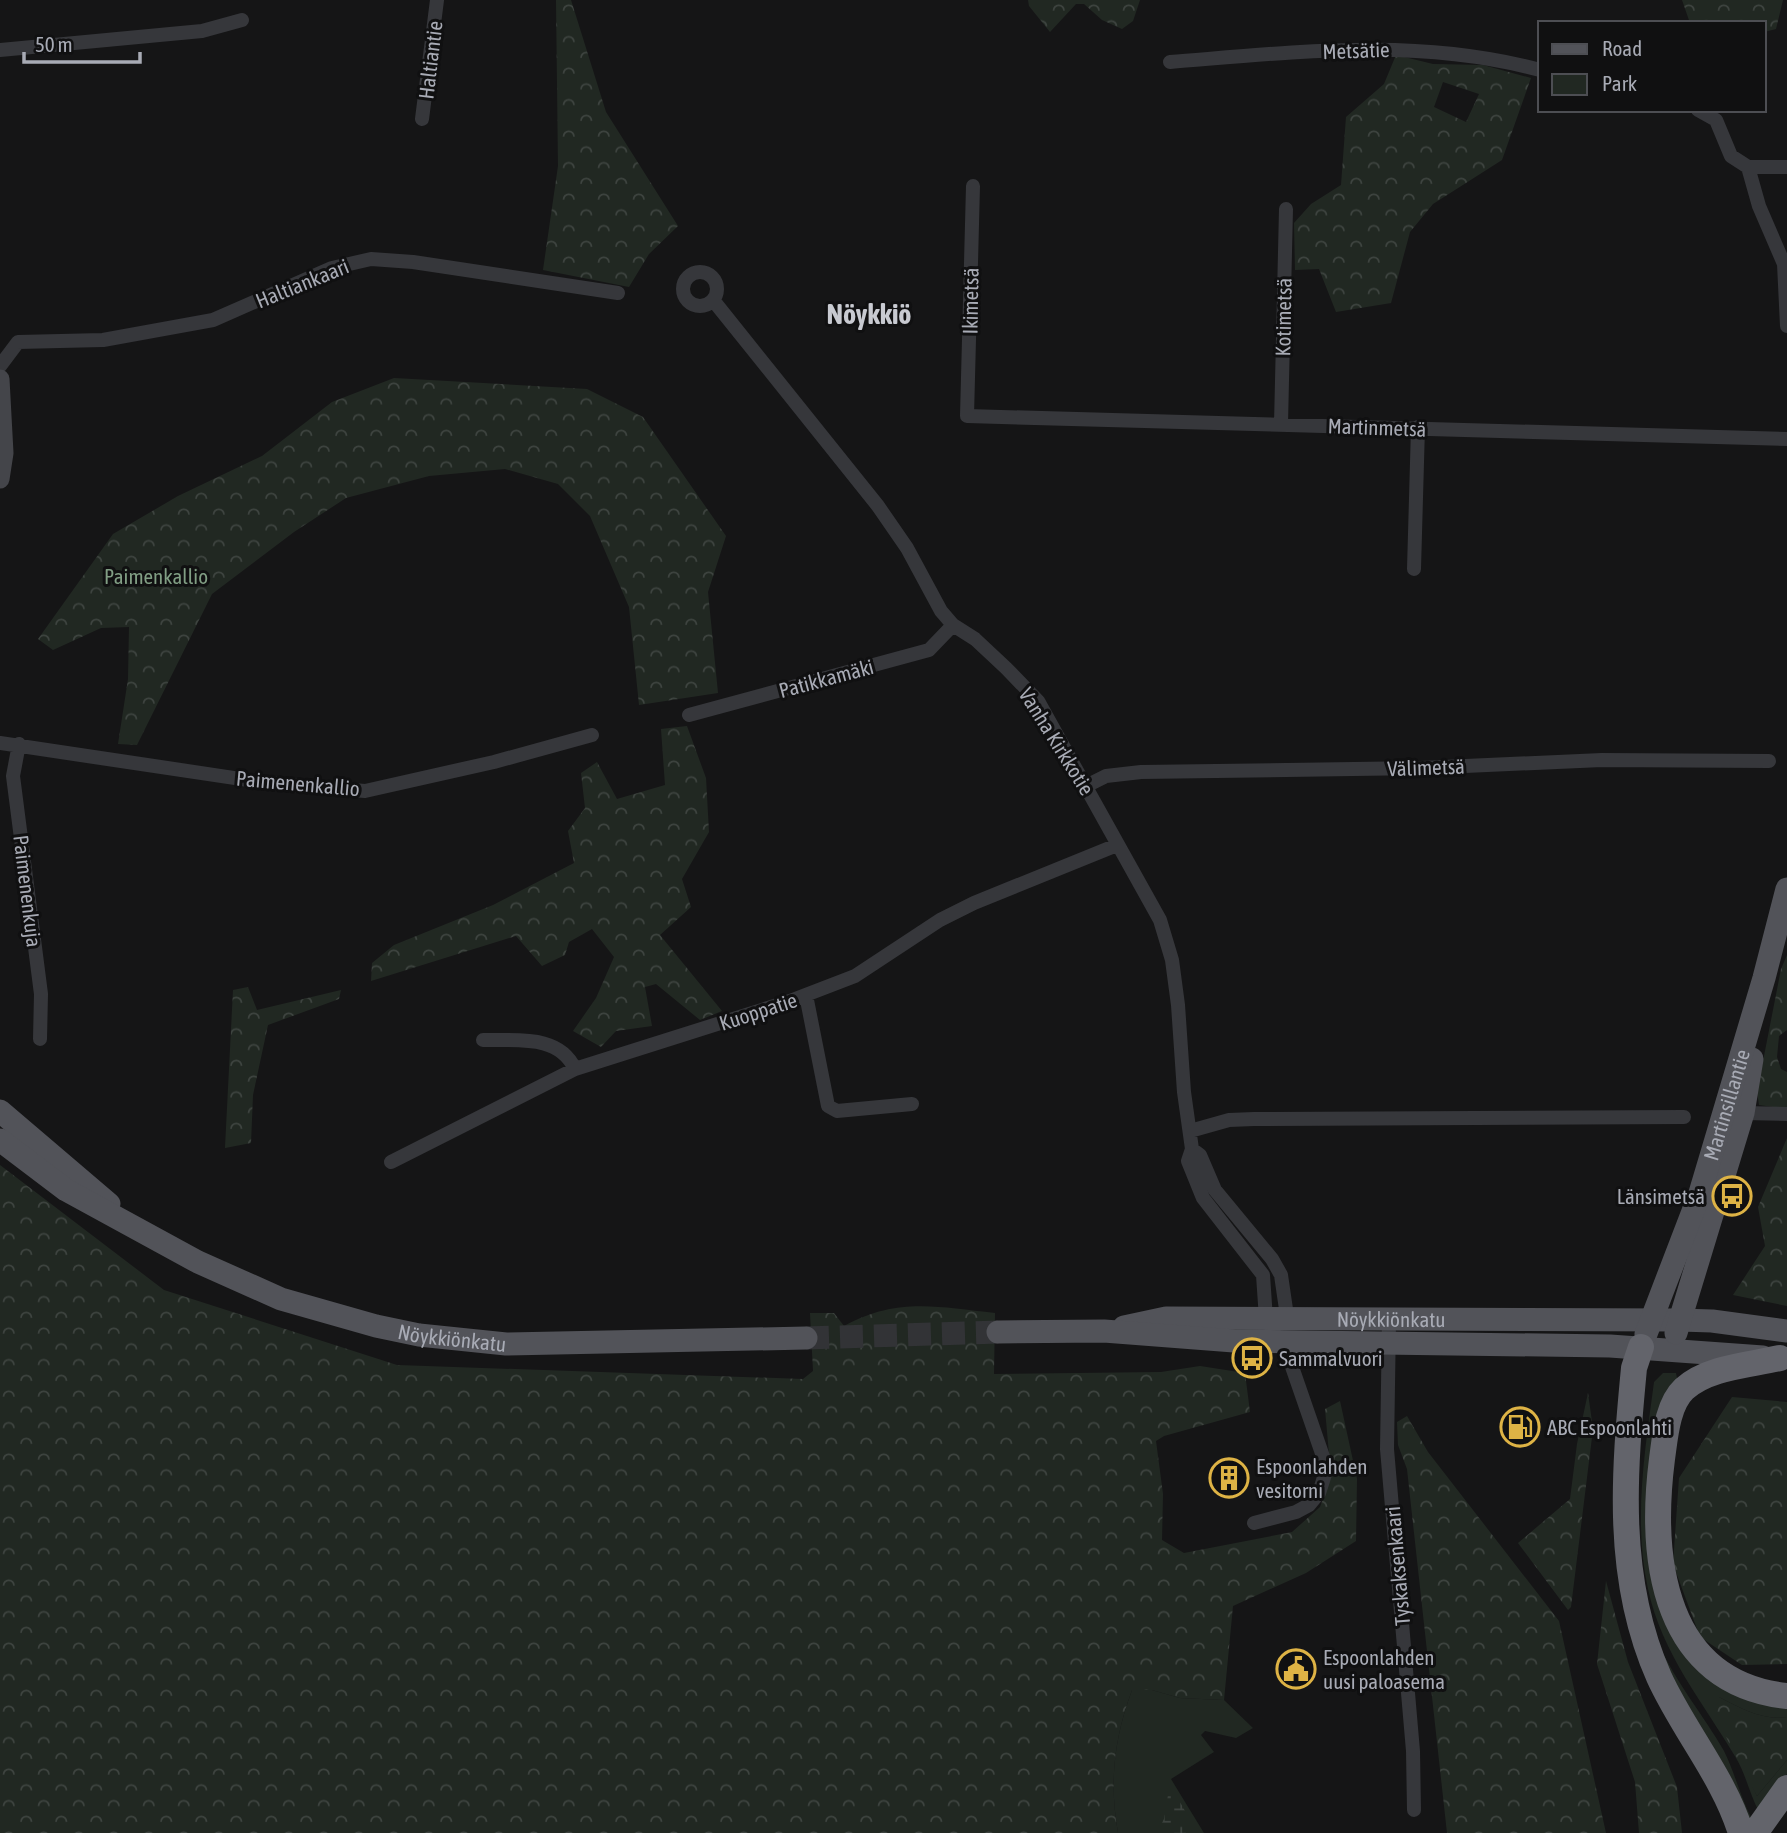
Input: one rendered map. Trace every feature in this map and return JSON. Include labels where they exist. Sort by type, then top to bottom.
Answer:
[{"type":"highway","points":[[1641,1347],[1634,1368],[1625,1516],[1628,1571],[1634,1606],[1659,1678],[1724,1794],[1741,1833]]},
{"type":"highway","points":[[1784,1359],[1721,1371],[1700,1379],[1681,1394],[1672,1411],[1664,1441],[1659,1533],[1667,1596],[1695,1650],[1715,1671],[1740,1686],[1763,1694],[1787,1696]]},
{"type":"highway","points":[[1755,1833],[1781,1795]]},
{"type":"main road","name":"Martinsillantie","points":[[1641,1347],[1700,1193],[1764,978],[1787,889]]},
{"type":"main road","name":"Martinsillantie","points":[[1672,1349],[1743,1113],[1764,978]]},
{"type":"main road","name":"Nöykkiönkatu","points":[[0,1111],[92,1187],[123,1219]]},
{"type":"main road","name":"Nöykkiönkatu","points":[[0,1140],[66,1190],[198,1262],[271,1295],[328,1314],[419,1335],[506,1344],[806,1338]]},
{"type":"main road","name":"Nöykkiönkatu","points":[[1104,1331],[1166,1318],[1290,1318],[1388,1331],[1784,1359]]},
{"type":"main road","name":"Nöykkiönkatu","points":[[998,1332],[1104,1331],[1165,1338],[1281,1341],[1388,1331],[1680,1320],[1712,1321],[1787,1331]]},
{"type":"street","name":"Haltiantie","points":[[422,119],[437,0]]},
{"type":"street","points":[[0,50],[202,31],[242,20]]},
{"type":"street","name":"Metsätie","points":[[1170,62],[1372,47],[1492,57],[1538,69]]},
{"type":"street","points":[[1702,112],[1716,120],[1731,156],[1748,167],[1787,167]]},
{"type":"street","points":[[1748,167],[1759,206],[1784,264],[1787,326]]},
{"type":"street","name":"Ikimetsä","points":[[967,416],[973,186]]},
{"type":"street","name":"Kotimetsä","points":[[1281,424],[1286,209]]},
{"type":"street","name":"Haltiankaari","points":[[0,366],[18,342],[103,340],[213,320],[332,268],[371,259],[413,262],[618,293]]},
{"type":"street","name":"Vanha Kirkkotie","points":[[713,300],[878,506],[907,548],[941,611],[953,625],[975,639],[1027,688],[1086,786],[1160,920],[1172,960],[1192,1149],[1188,1161],[1203,1198],[1263,1275],[1266,1319]]},
{"type":"street","points":[[0,379],[4,453],[0,479]]},
{"type":"street","name":"Martinmetsä","points":[[967,416],[1787,439]]},
{"type":"street","points":[[1414,569],[1418,427]]},
{"type":"street","name":"Patikkamäki","points":[[689,715],[929,650],[953,625]]},
{"type":"street","name":"Paimenenkallio","points":[[0,743],[268,783],[365,791],[481,765],[593,735]]},
{"type":"street","name":"Paimenenkuja","points":[[19,744],[13,776],[41,994],[40,1039]]},
{"type":"street","name":"Välimetsä","points":[[1086,786],[1106,776],[1141,772],[1420,768],[1602,760],[1769,761]]},
{"type":"street","name":"Kuoppatie","points":[[391,1162],[575,1069],[806,995],[855,976],[940,920],[974,903],[1117,845]]},
{"type":"street","points":[[806,995],[828,1106],[837,1111],[912,1104]]},
{"type":"street","points":[[484,1040],[545,1042],[569,1056],[575,1069]]},
{"type":"street","points":[[1743,1113],[1787,1114]]},
{"type":"street","points":[[1190,1131],[1229,1121],[1254,1119],[1684,1116]]},
{"type":"street","name":"Vanha Kirkkotie","points":[[1192,1149],[1200,1155],[1223,1200],[1272,1259],[1281,1275],[1290,1318]]},
{"type":"street","points":[[1281,1341],[1290,1318]]},
{"type":"street","points":[[1254,1523],[1296,1512],[1309,1505],[1320,1493],[1325,1479],[1323,1452],[1281,1341],[1266,1319]]},
{"type":"street","name":"Tyskaksenkaari","points":[[1388,1331],[1387,1449],[1413,1751],[1414,1810]]},
{"type":"green space","points":[[556,0],[571,0],[606,112],[678,226],[649,254],[629,287],[543,270],[558,166]]},
{"type":"green space","points":[[1028,0],[1140,0],[1133,21],[1122,29],[1102,20],[1084,4],[1076,4],[1050,32],[1029,6]]},
{"type":"green space","points":[[1682,0],[1783,0],[1776,29],[1766,32],[1766,21],[1689,21]]},
{"type":"green space","points":[[1396,55],[1433,64],[1483,65],[1531,78],[1502,160],[1433,204],[1410,232],[1391,303],[1336,312],[1319,269],[1295,270],[1294,223],[1311,204],[1341,185],[1346,117],[1384,84]],"holes":[[[1443,82],[1479,94],[1466,122],[1434,107]]]},
{"type":"green space","name":"Paimenkallio","points":[[394,378],[587,389],[643,417],[726,536],[708,592],[718,693],[639,705],[629,607],[590,516],[558,484],[505,469],[429,476],[346,498],[294,532],[212,594],[137,745],[118,744],[128,679],[129,627],[101,628],[53,650],[38,639],[113,534],[178,496],[262,456],[332,402]]},
{"type":"green space","points":[[687,726],[706,778],[709,832],[682,879],[691,907],[660,935],[722,1011],[700,1020],[656,984],[645,987],[652,1026],[616,1031],[601,1047],[573,1031],[596,998],[614,957],[592,929],[569,942],[565,955],[542,966],[516,936],[371,981],[372,963],[394,945],[493,905],[574,863],[568,831],[585,808],[581,773],[597,762],[617,799],[665,785],[661,729]]},
{"type":"green space","points":[[1787,955],[1787,1030],[1779,1036],[1777,1057],[1781,1069],[1787,1072],[1787,1109],[1759,1105],[1757,1092],[1781,969]]},
{"type":"green space","points":[[248,987],[257,1010],[341,990],[339,999],[268,1025],[253,1095],[251,1143],[225,1148],[233,990]]},
{"type":"green space","points":[[1787,1138],[1787,1306],[1733,1295],[1765,1246],[1758,1207]]},
{"type":"green space","points":[[0,1165],[164,1290],[397,1365],[803,1379],[813,1371],[810,1313],[834,1313],[844,1326],[882,1311],[918,1306],[995,1313],[994,1374],[1161,1372],[1200,1366],[1245,1373],[1250,1412],[1164,1436],[1156,1441],[1163,1494],[1162,1540],[1184,1553],[1292,1532],[1320,1507],[1331,1476],[1325,1409],[1340,1401],[1357,1479],[1356,1541],[1306,1573],[1233,1606],[1224,1700],[1180,1698],[1152,1690],[1132,1690],[1121,1726],[1115,1761],[1114,1796],[1118,1833],[0,1833]]},
{"type":"green space","points":[[1663,1373],[1676,1373],[1678,1383],[1670,1390],[1671,1630],[1787,1706],[1787,1717],[1769,1717],[1752,1713],[1719,1697],[1741,1761],[1757,1796],[1787,1760],[1787,1774],[1759,1812],[1736,1758],[1673,1656],[1654,1613],[1648,1589],[1641,1538],[1642,1485],[1654,1382]]},
{"type":"green space","points":[[1640,1376],[1645,1380],[1636,1512],[1640,1577],[1647,1610],[1665,1657],[1724,1751],[1746,1806],[1762,1833],[1748,1833],[1658,1658],[1646,1625],[1637,1590],[1629,1519],[1631,1446]]},
{"type":"green space","points":[[1588,1393],[1593,1429],[1571,1607],[1568,1610],[1518,1543],[1570,1499],[1577,1444]]},
{"type":"green space","points":[[1732,1397],[1787,1402],[1787,1664],[1742,1665],[1700,1637],[1673,1564],[1679,1478]]},
{"type":"green space","points":[[1407,1416],[1428,1452],[1559,1621],[1606,1833],[1447,1833],[1407,1469],[1398,1445],[1397,1422]]},
{"type":"green space","points":[[1606,1581],[1628,1662],[1677,1787],[1682,1833],[1639,1833],[1635,1782],[1597,1664]]},
{"type":"green space","points":[[1132,1690],[1152,1690],[1180,1698],[1224,1700],[1253,1728],[1236,1738],[1205,1731],[1201,1735],[1214,1752],[1171,1779],[1204,1833],[1118,1833],[1114,1796],[1115,1761],[1121,1726]]},
{"type":"green space","points":[[1719,1697],[1760,1715],[1787,1717],[1787,1760],[1757,1796],[1706,1699]]},
{"type":"green space","points":[[1172,1788],[1185,1811],[1186,1833],[1157,1833],[1164,1819],[1169,1789]]},
{"type":"tunnel","points":[[806,1338],[998,1332]]},
{"type":"place","name":"Länsimetsä","points":[[1732,1196]]},
{"type":"place","name":"Sammalvuori","points":[[1252,1358]]},
{"type":"place","name":"ABC Espoonlahti","points":[[1520,1427]]},
{"type":"place","name":"Espoonlahden vesitorni","points":[[1229,1478]]},
{"type":"place","name":"Espoonlahden uusi paloasema","points":[[1296,1669]]},
{"type":"district","name":"Nöykkiö","points":[[869,314]]}]
